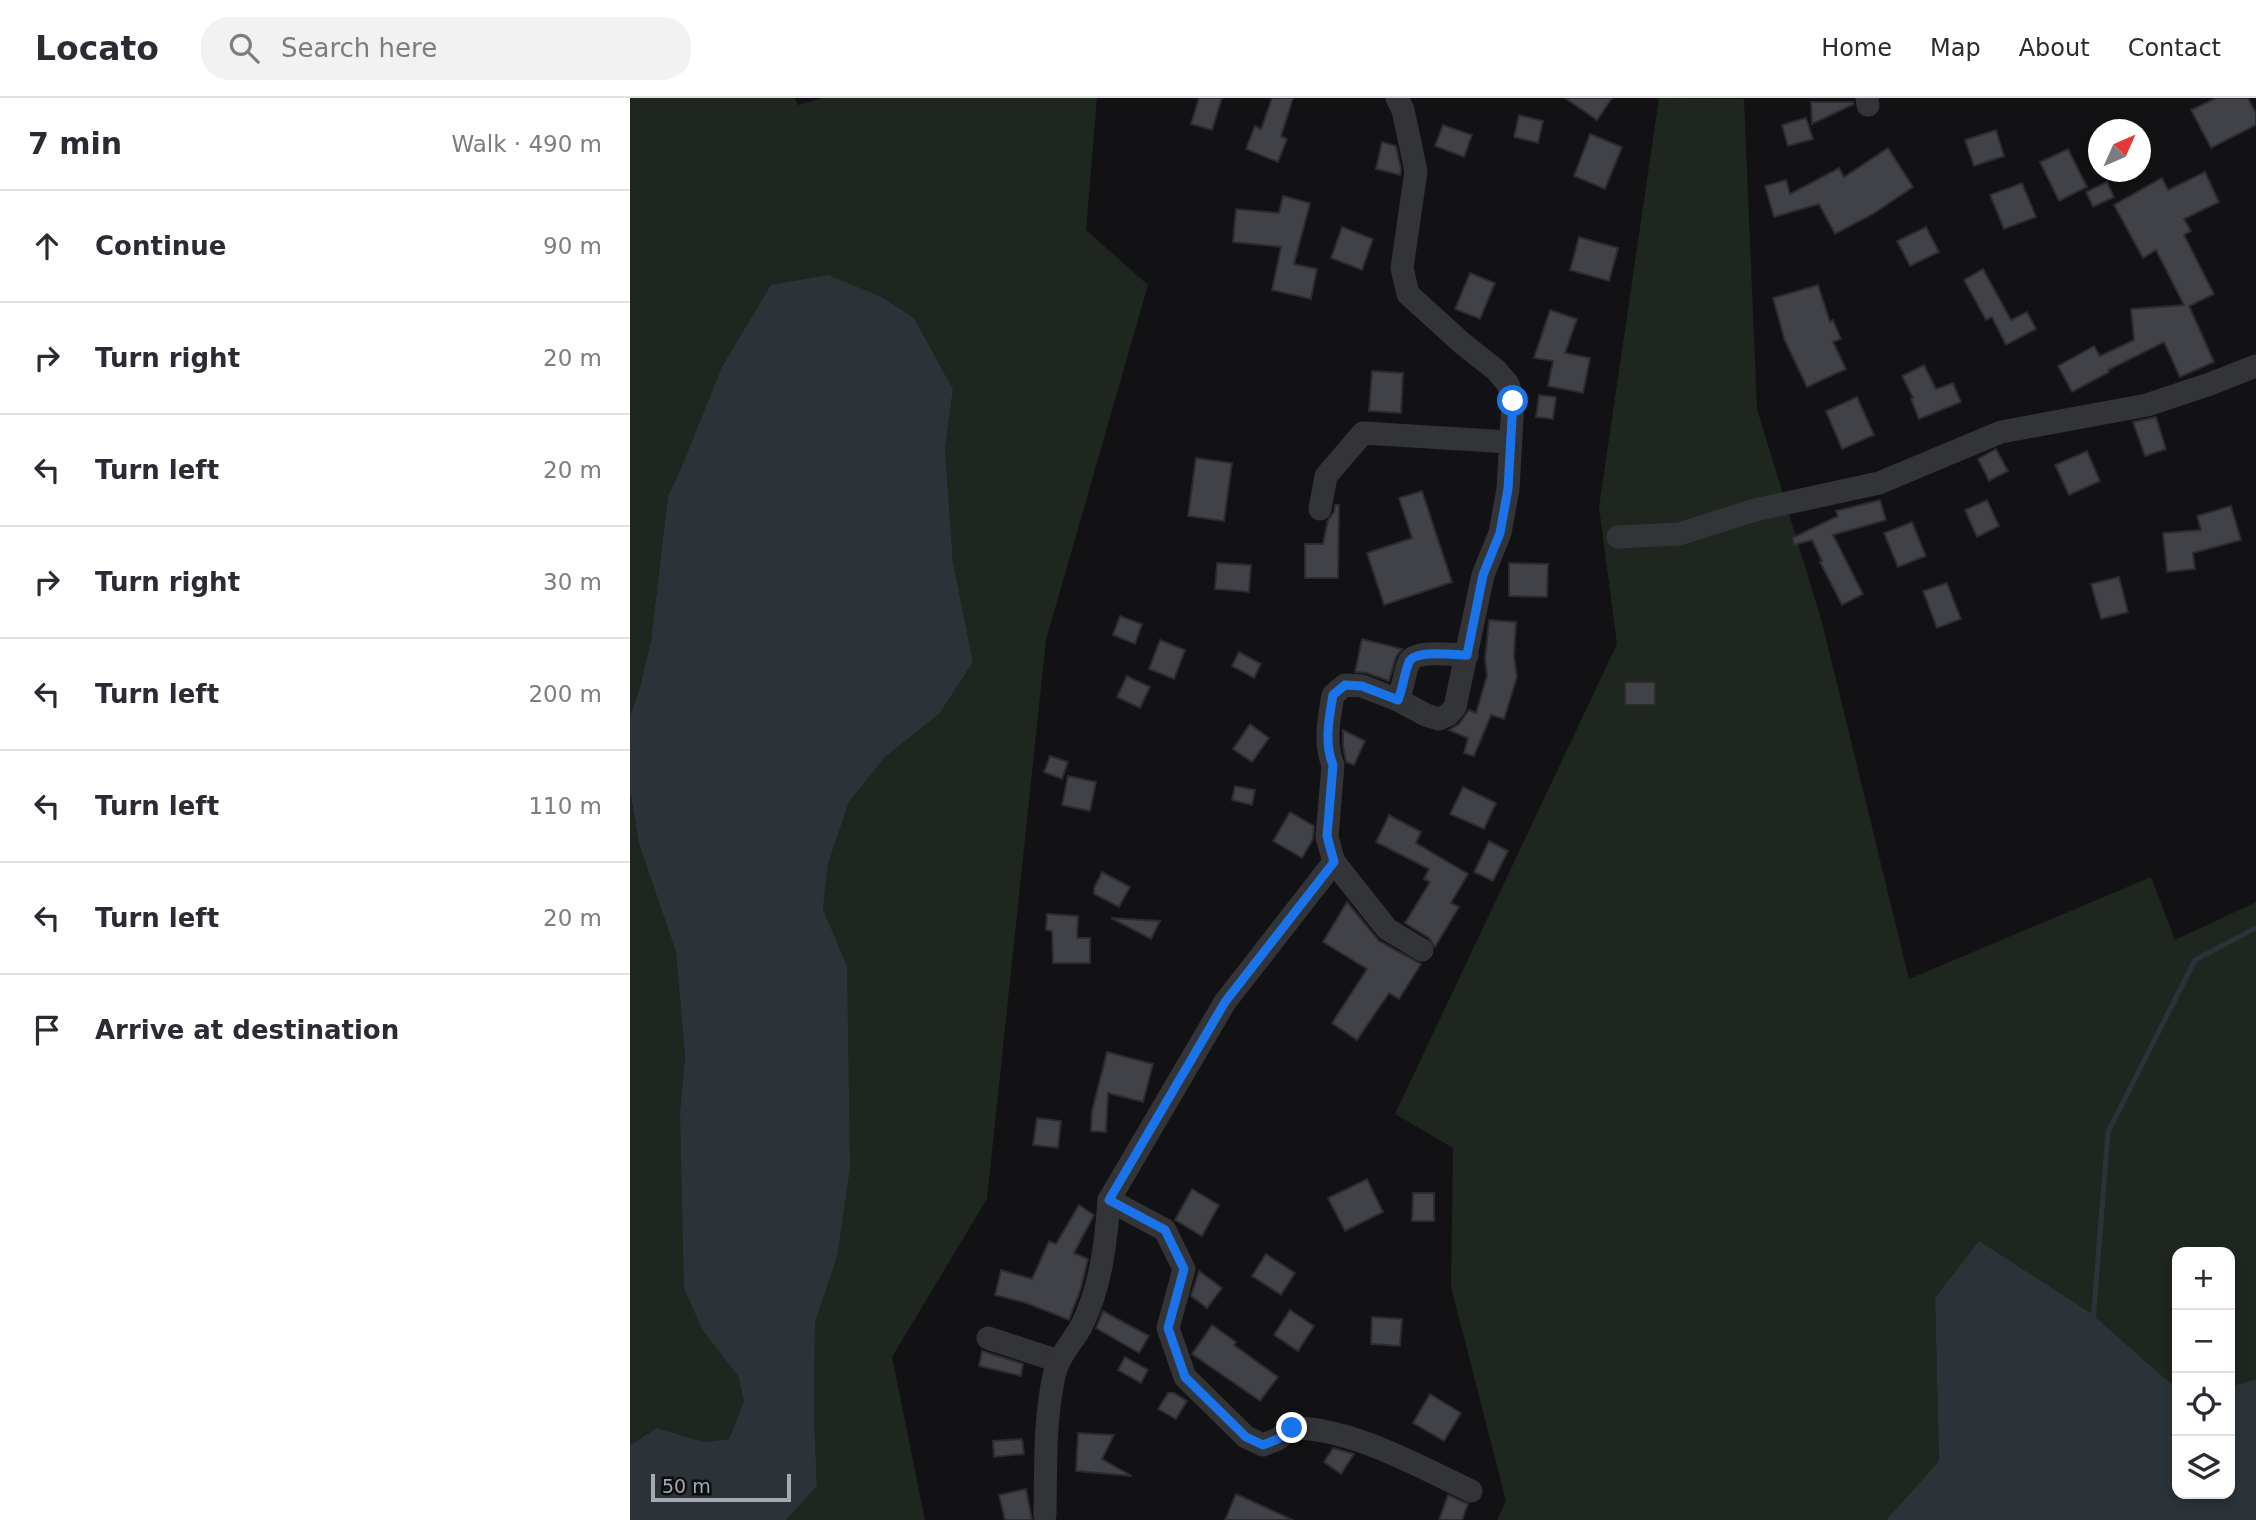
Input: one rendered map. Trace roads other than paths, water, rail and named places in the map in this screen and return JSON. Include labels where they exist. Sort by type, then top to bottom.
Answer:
[{"type":"street","points":[[1397,98],[1416,171],[1402,268],[1408,294],[1496,370],[1508,384],[1513,401],[1508,489],[1500,533],[1483,575],[1455,707],[1448,715],[1439,719],[1362,686],[1345,685],[1333,695],[1328,724],[1329,756],[1333,765],[1327,836],[1334,862],[1387,929],[1422,950]]},
{"type":"street","points":[[1618,537],[1679,534],[1755,510],[1879,483],[2001,432],[2147,405],[2256,366]]},
{"type":"street","points":[[1320,509],[1326,476],[1363,433],[1509,442]]},
{"type":"street","points":[[1398,700],[1409,662],[1413,657],[1423,654],[1467,655]]},
{"type":"street","points":[[1045,1515],[1047,1425],[1054,1376],[1058,1361],[1081,1326],[1093,1299],[1105,1240],[1109,1200],[1225,1002],[1334,862]]},
{"type":"street","points":[[1109,1200],[1165,1230],[1184,1269],[1168,1328],[1185,1377],[1246,1437],[1263,1445],[1278,1439],[1292,1428],[1315,1428],[1387,1451],[1471,1491]]},
{"type":"street","points":[[988,1338],[1058,1361]]},
{"type":"waterway","points":[[2093,1322],[2108,1132],[2195,960],[2256,928]]}]
